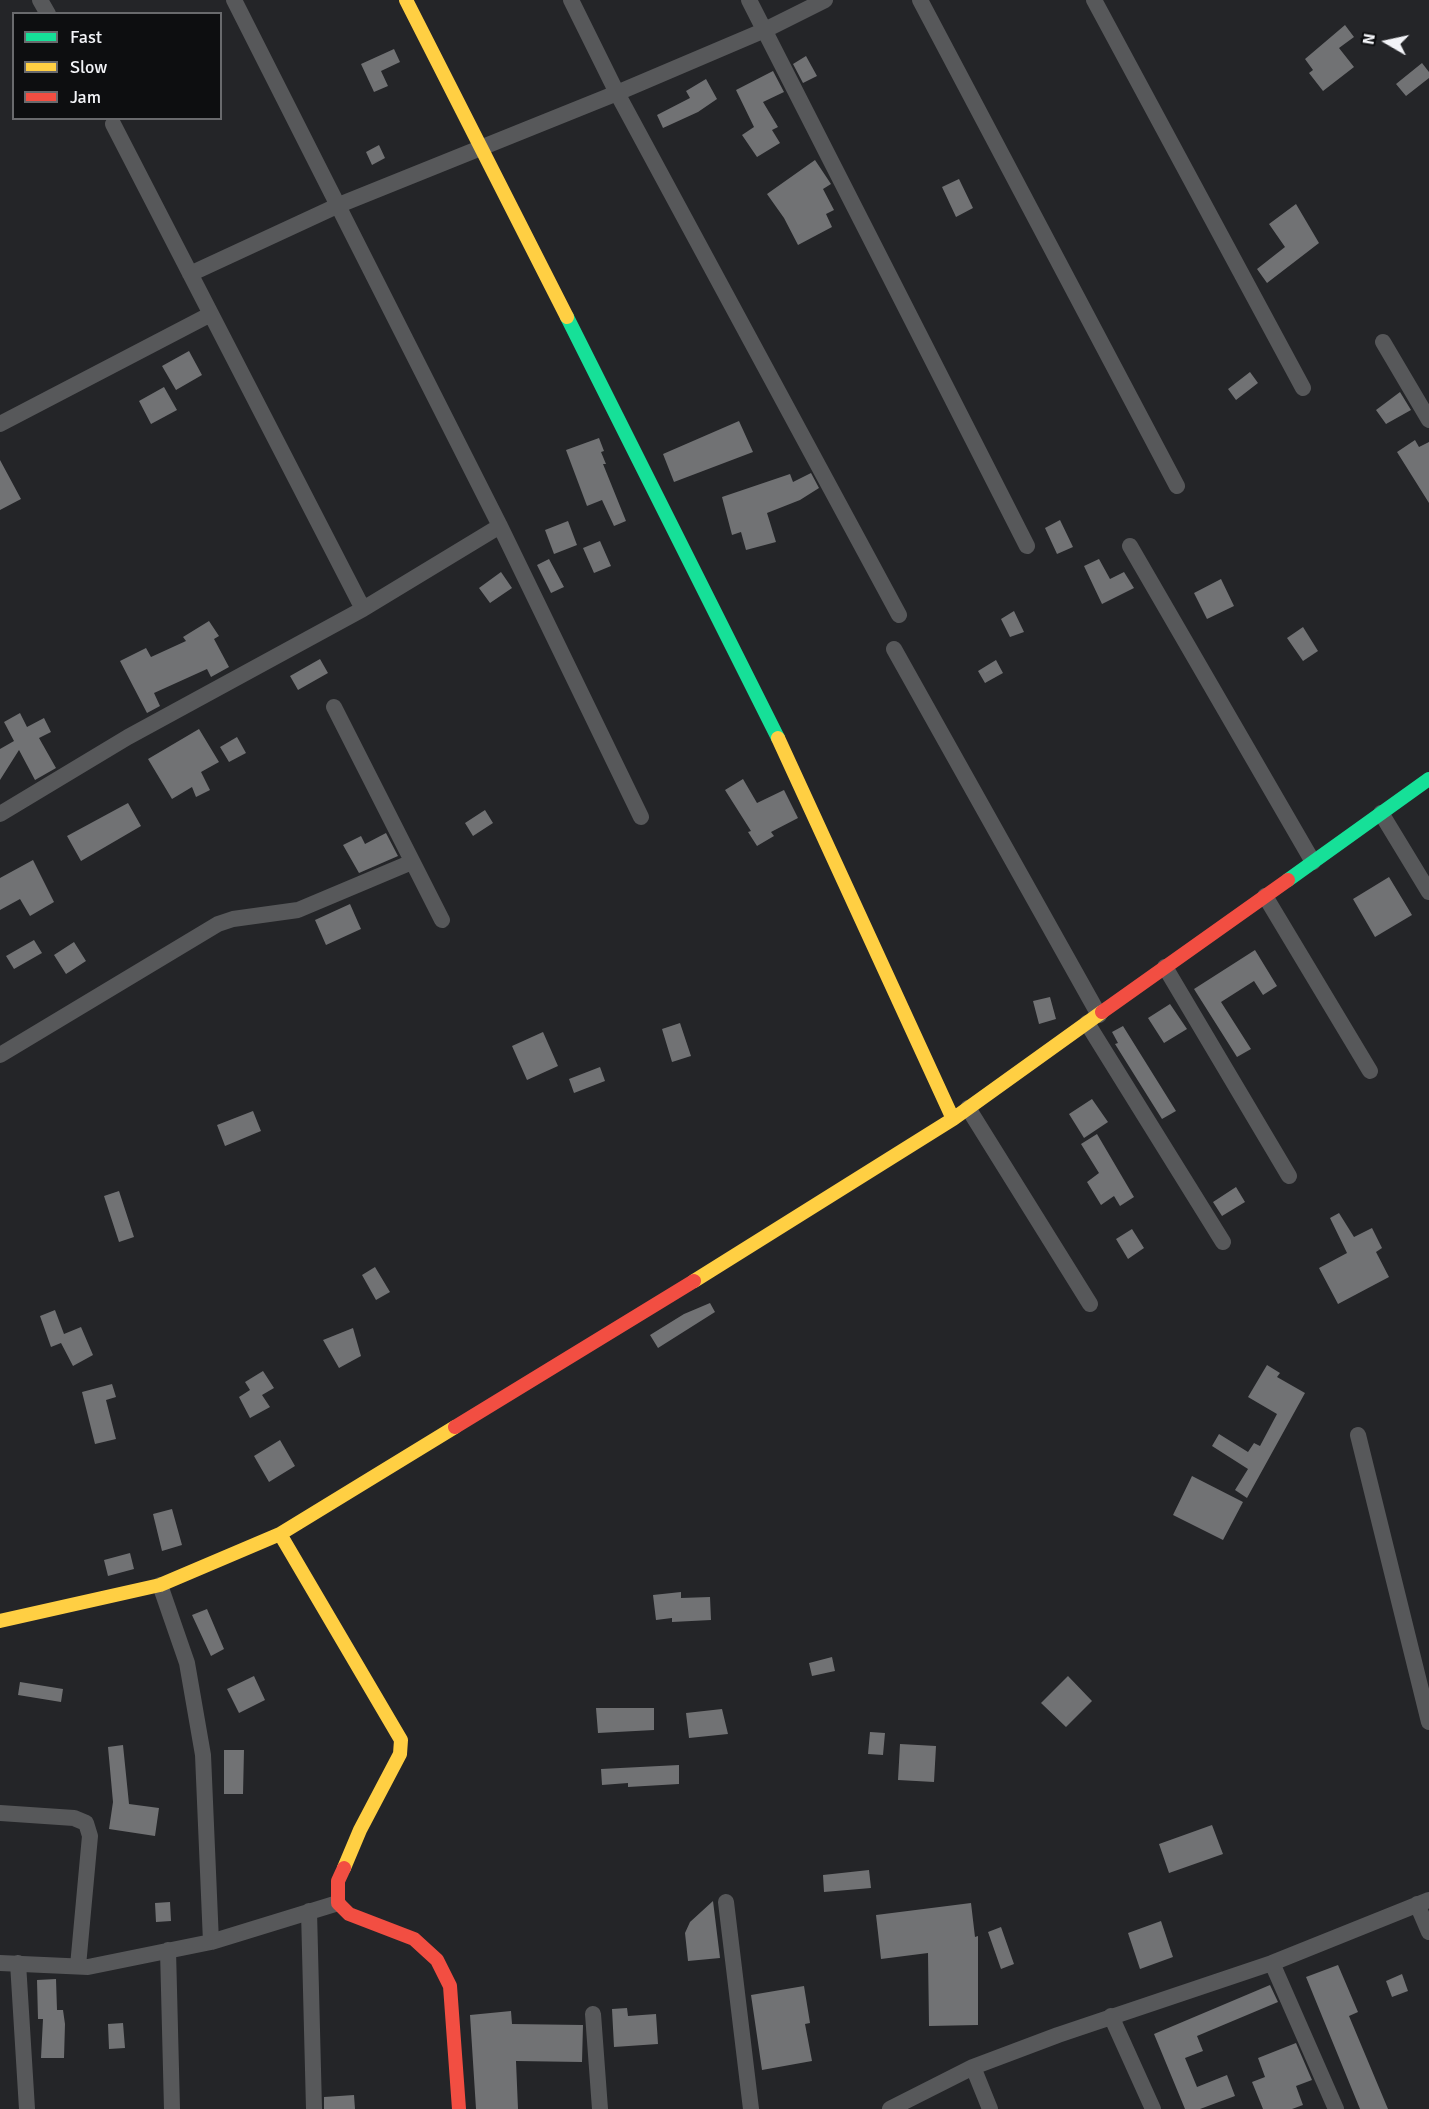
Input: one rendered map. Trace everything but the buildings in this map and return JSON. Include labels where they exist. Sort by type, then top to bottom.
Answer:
[{"type":"street","points":[[234,0],[500,526],[641,817]]},
{"type":"street","points":[[406,0],[755,687],[953,1119]]},
{"type":"street","points":[[571,0],[617,93],[899,615]]},
{"type":"street","points":[[749,0],[1027,546]]},
{"type":"street","points":[[190,274],[339,205],[617,93],[765,30],[825,0]]},
{"type":"street","points":[[920,0],[1177,486]]},
{"type":"street","points":[[1094,0],[1303,388]]},
{"type":"street","points":[[113,124],[363,609]]},
{"type":"street","points":[[0,424],[211,314]]},
{"type":"street","points":[[1383,342],[1429,420]]},
{"type":"street","points":[[0,814],[128,737],[363,609],[500,526]]},
{"type":"street","points":[[1130,546],[1313,862]]},
{"type":"street","points":[[894,649],[1093,1019],[1223,1242]]},
{"type":"street","points":[[334,707],[442,921]]},
{"type":"street","points":[[0,1622],[160,1585],[280,1534],[706,1274],[953,1119],[1429,779]]},
{"type":"street","points":[[1381,813],[1429,892]]},
{"type":"street","points":[[0,1055],[218,924],[233,919],[298,910],[412,862]]},
{"type":"street","points":[[1265,896],[1370,1071]]},
{"type":"street","points":[[1165,967],[1289,1176]]},
{"type":"street","points":[[968,1108],[1090,1304]]},
{"type":"street","points":[[1358,1435],[1429,1722]]},
{"type":"street","points":[[280,1534],[401,1740],[400,1754],[360,1830],[338,1881],[338,1903],[349,1914],[414,1939],[437,1960],[450,1986],[459,2109]]},
{"type":"street","points":[[160,1585],[187,1662],[203,1755],[211,1942]]},
{"type":"street","points":[[0,1813],[74,1818],[86,1823],[90,1836],[78,1966]]},
{"type":"street","points":[[726,1902],[751,2109]]},
{"type":"street","points":[[890,2109],[973,2067],[1112,2016],[1272,1963],[1423,1902],[1429,1932]]},
{"type":"street","points":[[0,1963],[88,1967],[211,1942],[338,1903]]},
{"type":"street","points":[[309,1911],[314,2109]]},
{"type":"street","points":[[168,1950],[172,2109]]},
{"type":"street","points":[[18,1963],[27,2109]]},
{"type":"street","points":[[1272,1963],[1336,2109]]},
{"type":"street","points":[[593,2014],[600,2109]]},
{"type":"street","points":[[1112,2016],[1153,2109]]},
{"type":"street","points":[[973,2067],[990,2109]]},
{"type":"traffic: fast","points":[[567,317],[778,738]]},
{"type":"traffic: fast","points":[[1288,880],[1429,779]]},
{"type":"traffic: slow","points":[[406,0],[567,317]]},
{"type":"traffic: slow","points":[[778,738],[953,1119]]},
{"type":"traffic: slow","points":[[694,1281],[953,1119],[1102,1012]]},
{"type":"traffic: slow","points":[[0,1621],[160,1585],[280,1534],[455,1427]]},
{"type":"traffic: slow","points":[[280,1534],[401,1740],[400,1754],[360,1830],[344,1868]]},
{"type":"traffic: jam","points":[[1102,1012],[1288,880]]},
{"type":"traffic: jam","points":[[455,1427],[694,1281]]},
{"type":"traffic: jam","points":[[344,1868],[338,1881],[338,1903],[349,1914],[414,1939],[437,1960],[450,1986],[459,2109]]}]
